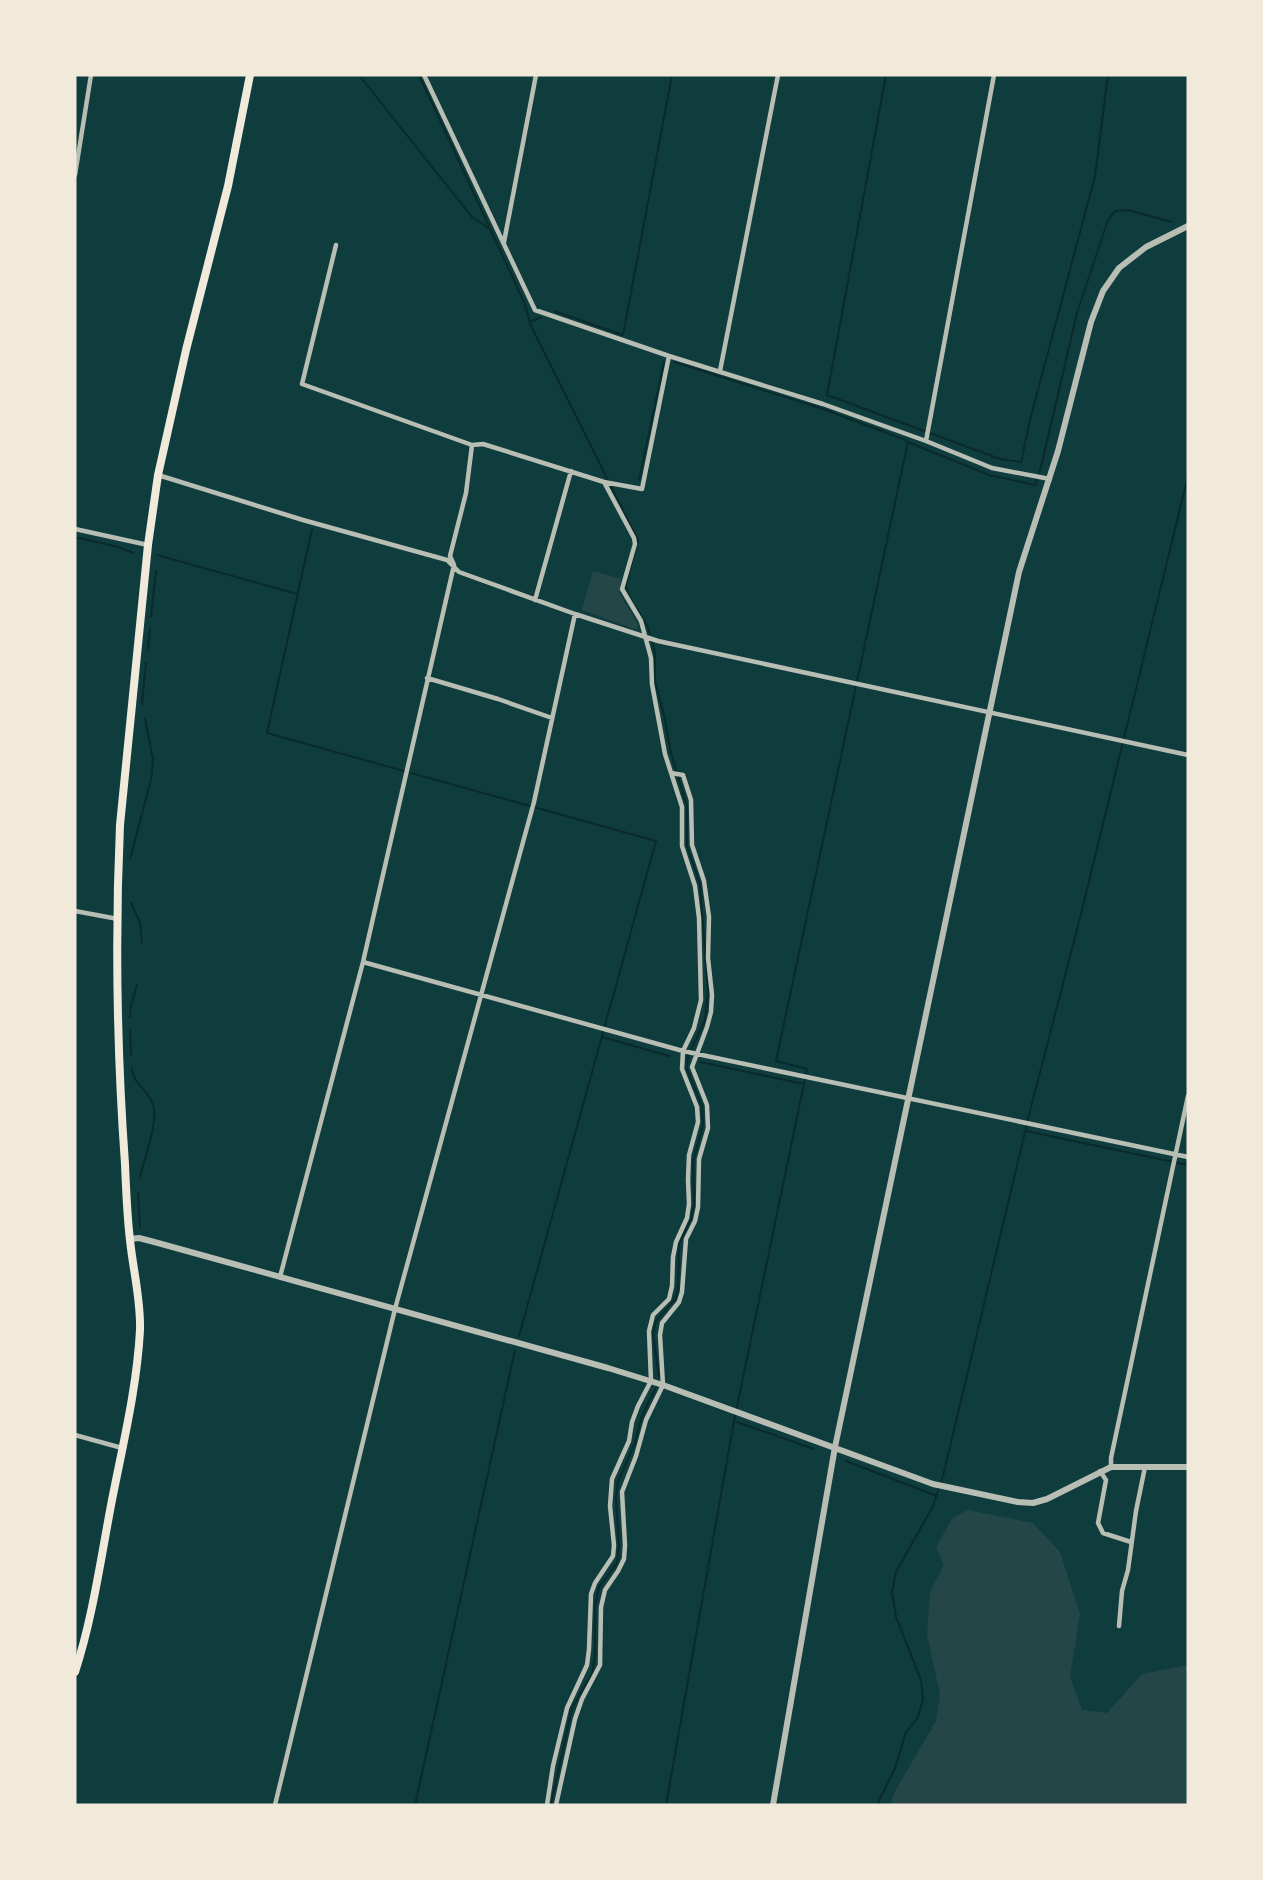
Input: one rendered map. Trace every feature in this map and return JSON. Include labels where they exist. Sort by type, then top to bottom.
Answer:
[{"type":"highway","points":[[75,1672],[86,1632],[122,1449],[135,1375],[140,1329],[130,1239],[122,1125],[118,919],[120,825],[148,545],[158,475],[188,342],[228,186],[250,75]]},
{"type":"street","points":[[75,175],[91,75]]},
{"type":"street","points":[[424,75],[535,310],[669,356],[823,404],[926,441],[992,468],[1047,478]]},
{"type":"street","points":[[504,242],[536,75]]},
{"type":"street","points":[[720,371],[777,75]]},
{"type":"street","points":[[926,441],[994,75]]},
{"type":"street","points":[[772,1805],[835,1447],[1019,572],[1090,322],[1102,291],[1119,268],[1146,247],[1188,226]]},
{"type":"street","points":[[336,245],[302,384],[472,445],[483,444],[604,482],[642,489],[669,356]]},
{"type":"street","points":[[472,445],[466,493],[450,556],[459,572],[658,642],[1188,755]]},
{"type":"street","points":[[535,600],[571,471]]},
{"type":"street","points":[[158,475],[454,565]]},
{"type":"street","points":[[547,1805],[567,1708],[586,1665],[589,1649],[591,1594],[613,1556],[610,1506],[612,1479],[630,1441],[632,1422],[638,1406],[651,1381],[649,1331],[653,1315],[669,1299],[676,1242],[687,1218],[689,1155],[698,1122],[697,1107],[682,1069],[683,1051],[694,1028],[700,1000],[699,918],[695,886],[682,846],[682,807],[671,773],[652,684],[651,658],[641,621],[622,589],[635,544],[634,538],[604,482]]},
{"type":"street","points":[[75,529],[148,545]]},
{"type":"street","points":[[280,1277],[363,962],[454,565]]},
{"type":"street","points":[[275,1805],[395,1309],[534,802],[575,614]]},
{"type":"street","points":[[427,678],[552,718]]},
{"type":"street","points":[[556,1805],[575,1719],[582,1699],[600,1665],[601,1607],[605,1590],[624,1559],[623,1486],[636,1456],[646,1420],[663,1385],[660,1335],[662,1323],[678,1302],[682,1292],[686,1239],[695,1221],[698,1207],[699,1159],[708,1128],[707,1105],[692,1067],[711,1012],[712,995],[708,958],[709,917],[704,881],[692,845],[691,800],[683,775],[671,773]]},
{"type":"street","points":[[75,911],[118,919]]},
{"type":"street","points":[[363,962],[695,1054],[1188,1157]]},
{"type":"street","points":[[1111,1467],[1111,1458],[1188,1096]]},
{"type":"street","points":[[130,1239],[139,1238],[158,1243],[651,1381],[946,1487],[1033,1503],[1047,1499],[1111,1467],[1188,1467]]},
{"type":"street","points":[[75,1436],[122,1449]]},
{"type":"street","points":[[1119,1626],[1122,1591],[1128,1570],[1145,1467]]},
{"type":"street","points":[[1100,1471],[1107,1480],[1098,1523],[1103,1533],[1131,1542]]},
{"type":"shaded area","points":[[593,571],[621,579],[619,593],[638,624],[637,630],[582,610]]},
{"type":"shaded area","points":[[967,1510],[1033,1523],[1060,1552],[1080,1614],[1070,1677],[1082,1710],[1107,1713],[1142,1674],[1188,1665],[1188,1805],[891,1805],[893,1795],[936,1721],[940,1694],[927,1635],[930,1592],[944,1565],[936,1547],[952,1519]]},
{"type":"waterway","points":[[359,75],[472,217],[490,229]]},
{"type":"waterway","points":[[419,75],[524,302],[531,326],[638,540],[626,585],[629,596],[648,627],[655,653],[655,681],[671,753],[687,806],[687,846],[700,884],[708,992],[705,1020],[688,1056],[687,1069],[702,1106],[703,1125],[693,1161],[694,1206],[691,1219],[679,1244],[678,1290],[675,1299],[656,1321],[653,1334],[659,1377]]},
{"type":"waterway","points":[[554,311],[623,335],[672,75]]},
{"type":"waterway","points":[[886,75],[827,395],[1000,459],[1021,462],[1030,420],[1095,176],[1108,75]]},
{"type":"waterway","points":[[814,1449],[734,1421],[807,1069],[776,1061],[908,442],[989,475],[1035,485],[1077,313],[1108,220],[1115,211],[1128,210],[1172,222]]},
{"type":"waterway","points":[[530,322],[541,317]]},
{"type":"waterway","points":[[639,480],[664,362]]},
{"type":"waterway","points":[[674,362],[823,409],[908,442]]},
{"type":"waterway","points":[[877,1805],[895,1768],[906,1732],[918,1717],[923,1699],[921,1680],[896,1617],[892,1592],[896,1572],[933,1506],[943,1476],[1030,1111],[1080,918],[1188,476]]},
{"type":"waterway","points":[[312,529],[267,733],[656,841],[519,1336]]},
{"type":"waterway","points":[[75,537],[133,553]]},
{"type":"waterway","points":[[157,555],[297,594]]},
{"type":"waterway","points":[[151,617],[156,571]]},
{"type":"waterway","points":[[148,650],[150,629]]},
{"type":"waterway","points":[[142,704],[146,663]]},
{"type":"waterway","points":[[130,859],[151,780],[153,760],[145,718]]},
{"type":"waterway","points":[[131,903],[140,923],[142,943]]},
{"type":"waterway","points":[[130,1017],[137,985]]},
{"type":"waterway","points":[[130,1030],[131,1055]]},
{"type":"waterway","points":[[602,1037],[669,1056]]},
{"type":"waterway","points":[[700,1062],[804,1084]]},
{"type":"waterway","points":[[132,1068],[135,1078],[151,1099],[154,1111],[153,1130],[140,1178]]},
{"type":"waterway","points":[[1026,1131],[1188,1165]]},
{"type":"waterway","points":[[138,1193],[140,1227]]},
{"type":"waterway","points":[[415,1805],[515,1350]]},
{"type":"waterway","points":[[551,1805],[572,1708],[592,1674],[595,1656],[595,1607],[599,1587],[617,1563],[619,1547],[616,1498],[618,1482],[635,1443],[641,1418],[655,1389]]},
{"type":"waterway","points":[[666,1805],[734,1421]]},
{"type":"waterway","points":[[846,1461],[937,1496]]}]
